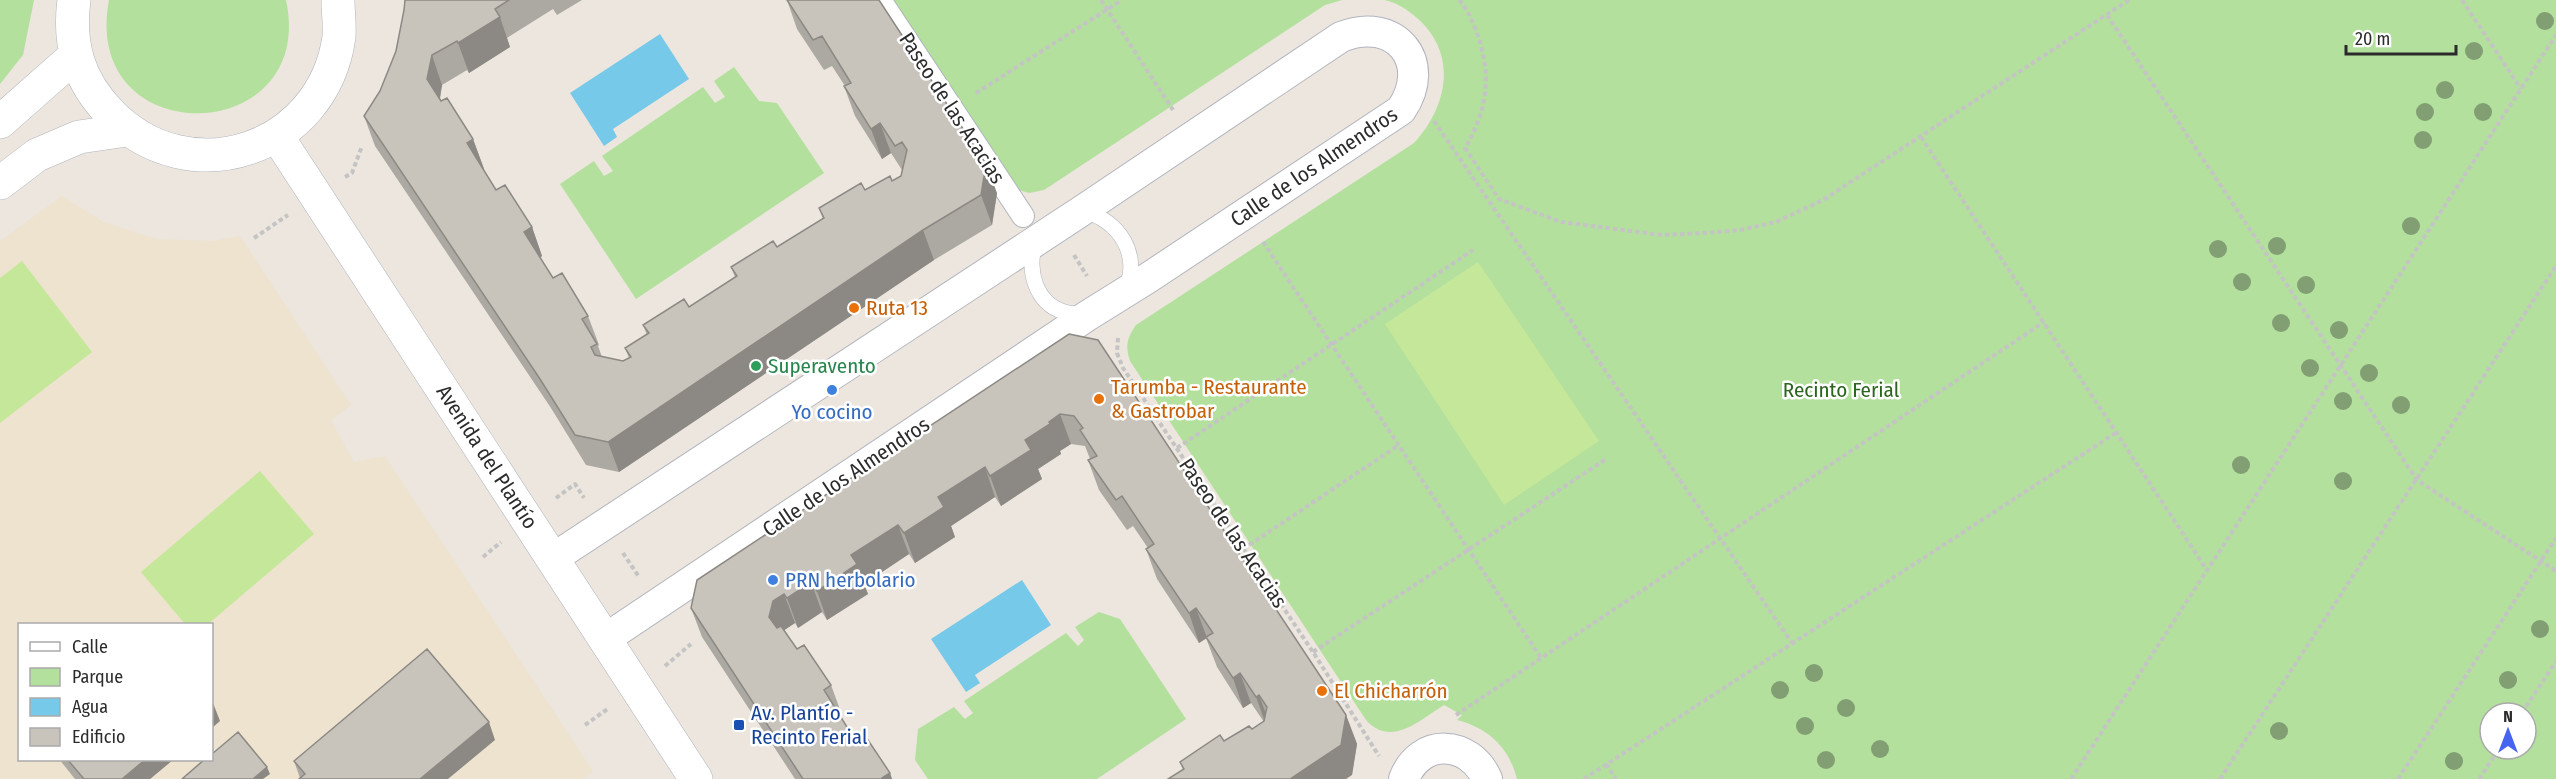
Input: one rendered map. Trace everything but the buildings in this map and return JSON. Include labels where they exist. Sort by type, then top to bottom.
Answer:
[{"type":"street","points":[[74,0],[72,20],[76,55],[94,97],[127,130],[148,142],[175,152],[196,155],[222,155],[262,143],[277,136],[300,117],[315,100],[329,74],[339,36],[338,0]]},
{"type":"street","name":"Paseo de las Acacias","points":[[880,0],[1030,229]]},
{"type":"street","name":"Calle de los Almendros","points":[[552,559],[603,526],[1030,229],[1083,210],[1341,37],[1354,31],[1368,29],[1380,31],[1403,46],[1414,70],[1414,86],[1401,110],[605,639]]},
{"type":"street","points":[[0,122],[76,55]]},
{"type":"street","points":[[0,183],[38,155],[79,136],[127,130]]},
{"type":"street","name":"Avenida del Plantío","points":[[277,136],[696,779]]},
{"type":"street","points":[[1404,779],[1411,765],[1422,755],[1447,748],[1460,751],[1472,758],[1482,768],[1487,779]]},
{"type":"lane","points":[[1030,229],[1031,266],[1034,281],[1041,294],[1063,312],[1105,305],[1130,274],[1127,246],[1110,222],[1102,216],[1083,210]]},
{"type":"path","points":[[1101,0],[1177,115]]},
{"type":"path","points":[[952,109],[1122,0]]},
{"type":"path","points":[[1459,0],[1466,8],[1484,52],[1487,80],[1481,109],[1472,136],[1465,148],[1499,200],[1561,222],[1662,235],[1740,230],[1776,222],[1823,200],[2129,0]]},
{"type":"path","points":[[2463,0],[2521,89]]},
{"type":"path","points":[[2107,15],[2417,480],[2556,571]]},
{"type":"path","points":[[2071,779],[2556,35]]},
{"type":"path","points":[[1428,113],[1792,643]]},
{"type":"path","points":[[1921,137],[2207,570]]},
{"type":"path","points":[[1258,233],[1541,658]]},
{"type":"path","points":[[1177,448],[1473,250]]},
{"type":"path","points":[[2220,779],[2556,266]]},
{"type":"path","name":"Paseo de las Acacias","points":[[1105,305],[1118,326],[1117,353],[1123,368],[1313,652],[1379,757]]},
{"type":"path","points":[[1451,718],[2044,322]]},
{"type":"path","points":[[1584,779],[2116,432]]},
{"type":"path","points":[[1243,549],[1399,445]]},
{"type":"path","points":[[1313,652],[1606,459]]},
{"type":"path","points":[[575,484],[657,605]]},
{"type":"path","points":[[2398,779],[2556,538]]},
{"type":"path","points":[[2530,701],[2556,662]]},
{"type":"path","points":[[2480,779],[2491,761]]},
{"type":"path","points":[[1606,764],[1616,779]]},
{"type":"shaded area","points":[[62,196],[104,222],[156,239],[213,241],[240,236],[351,405],[331,420],[354,462],[385,456],[593,771],[583,779],[0,779],[0,241]]},
{"type":"green space","points":[[0,0],[34,0],[23,55],[0,84]]},
{"type":"green space","points":[[109,0],[286,0],[286,49],[268,84],[236,106],[199,113],[161,107],[129,86],[110,50]]},
{"type":"green space","points":[[892,0],[1342,0],[1325,5],[1044,190],[1029,193],[1019,190]]},
{"type":"green space","name":"Recinto Ferial","points":[[1384,0],[2556,0],[2556,779],[1517,779],[1509,757],[1496,740],[1478,728],[1457,720],[1462,715],[1444,705],[1405,729],[1385,732],[1376,728],[1366,720],[1130,361],[1127,346],[1136,325],[1414,143],[1435,113],[1441,97],[1444,80],[1443,64],[1439,48],[1430,32],[1402,7]]},
{"type":"green space","points":[[734,67],[759,101],[777,103],[824,173],[636,299],[560,184],[594,161],[604,176],[613,171],[602,156],[703,87],[715,103],[725,97],[714,81]]},
{"type":"green space","points":[[22,261],[92,352],[0,423],[0,278]]},
{"type":"green space","points":[[1478,262],[1599,441],[1504,505],[1385,324]]},
{"type":"green space","points":[[260,471],[314,534],[209,623],[184,623],[141,572]]},
{"type":"green space","points":[[1099,612],[1120,619],[1186,719],[1097,779],[928,779],[915,760],[918,729],[954,707],[965,719],[973,713],[964,701],[1066,633],[1078,646],[1084,640],[1075,627]]},
{"type":"water","points":[[660,34],[689,79],[613,129],[617,137],[604,146],[570,93]]},
{"type":"water","points":[[1022,580],[1051,625],[975,675],[980,683],[966,692],[931,639]]},
{"type":"place","name":"Ruta 13","points":[[854,308]]},
{"type":"place","name":"Superavento","points":[[756,366]]},
{"type":"place","name":"Yo cocino","points":[[832,390]]},
{"type":"place","name":"Tarumba - Restaurante & Gastrobar","points":[[1099,399]]},
{"type":"place","name":"PRN herbolario","points":[[773,580]]},
{"type":"place","name":"El Chicharrón","points":[[1322,691]]},
{"type":"place","name":"Av. Plantío - Recinto Ferial","points":[[739,725]]}]
